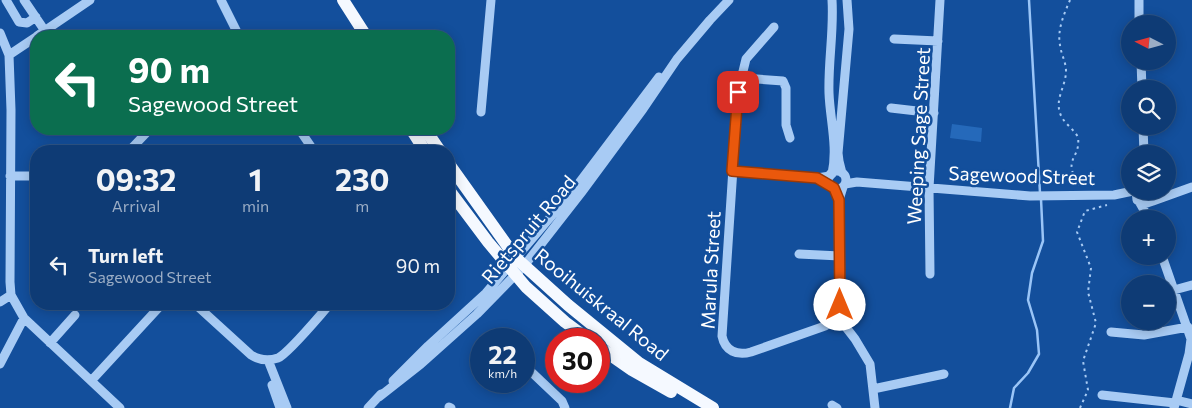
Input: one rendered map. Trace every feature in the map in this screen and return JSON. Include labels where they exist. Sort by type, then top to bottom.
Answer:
[{"type":"main road","points":[[339,0],[355,30]]},
{"type":"main road","points":[[343,0],[362,30]]},
{"type":"main road","name":"Rooihuiskraal Road","points":[[455,173],[516,266],[526,287],[573,328]]},
{"type":"main road","name":"Rooihuiskraal Road","points":[[455,197],[516,266],[568,305],[639,363],[713,408]]},
{"type":"main road","name":"Rooihuiskraal Road","points":[[610,355],[632,370],[700,408]]},
{"type":"street","points":[[6,0],[19,22],[27,23],[36,18]]},
{"type":"street","points":[[24,0],[36,18],[38,30]]},
{"type":"street","points":[[46,30],[90,0]]},
{"type":"street","points":[[221,0],[234,30]]},
{"type":"street","points":[[481,112],[491,0]]},
{"type":"street","name":"Rietspruit Road","points":[[368,408],[421,364],[476,314],[581,193],[677,59],[710,20],[730,0]]},
{"type":"street","points":[[832,0],[829,91],[838,180]]},
{"type":"street","points":[[847,0],[849,28],[838,153],[840,256],[840,305],[838,317],[855,339],[870,364],[875,408]]},
{"type":"street","name":"Weeping Sage Street","points":[[930,274],[930,188],[940,0]]},
{"type":"street","points":[[1139,0],[1140,15]]},
{"type":"street","name":"Marula Street","points":[[774,27],[749,54],[745,62],[743,78],[738,92],[722,336],[726,346],[734,352],[746,354],[825,326],[838,317]]},
{"type":"street","points":[[832,28],[849,28]]},
{"type":"street","points":[[0,33],[9,55],[11,295],[24,318],[120,408]]},
{"type":"street","points":[[894,39],[938,41]]},
{"type":"street","points":[[9,55],[30,41]]},
{"type":"street","points":[[743,78],[780,80],[785,84],[785,120],[790,138]]},
{"type":"street","points":[[891,108],[934,113]]},
{"type":"street","points":[[135,145],[144,135]]},
{"type":"street","points":[[302,135],[308,143]]},
{"type":"street","name":"Sagewood Street","points":[[732,171],[1030,196],[1121,196]]},
{"type":"street","points":[[10,176],[30,176]]},
{"type":"street","name":"Sagewood Street","points":[[1139,200],[1144,204],[1151,203],[1192,187]]},
{"type":"street","points":[[799,254],[840,256]]},
{"type":"street","points":[[1176,289],[1192,285]]},
{"type":"street","points":[[0,302],[11,295]]},
{"type":"street","points":[[1175,404],[1192,339],[1176,295]]},
{"type":"street","points":[[91,381],[156,310]]},
{"type":"street","points":[[202,310],[252,355],[266,359],[283,355],[324,310]]},
{"type":"street","points":[[50,343],[75,314]]},
{"type":"street","points":[[0,364],[24,318]]},
{"type":"street","points":[[1111,332],[1144,335],[1188,328]]},
{"type":"street","points":[[266,359],[280,408]]},
{"type":"street","points":[[266,359],[287,408]]},
{"type":"street","points":[[873,389],[944,374]]},
{"type":"street","points":[[535,375],[562,401],[565,408]]},
{"type":"street","points":[[1102,395],[1175,404],[1192,404]]},
{"type":"shaded area","points":[[952,124],[982,128],[981,142],[950,138]]},
{"type":"waterway","points":[[1029,0],[1040,193]]},
{"type":"waterway","points":[[1010,408],[1014,388],[1028,373],[1039,354],[1037,330],[1028,300],[1032,273],[1043,241],[1041,199]]},
{"type":"route","points":[[738,92],[732,171],[817,178],[834,188],[839,200],[840,305]]}]
